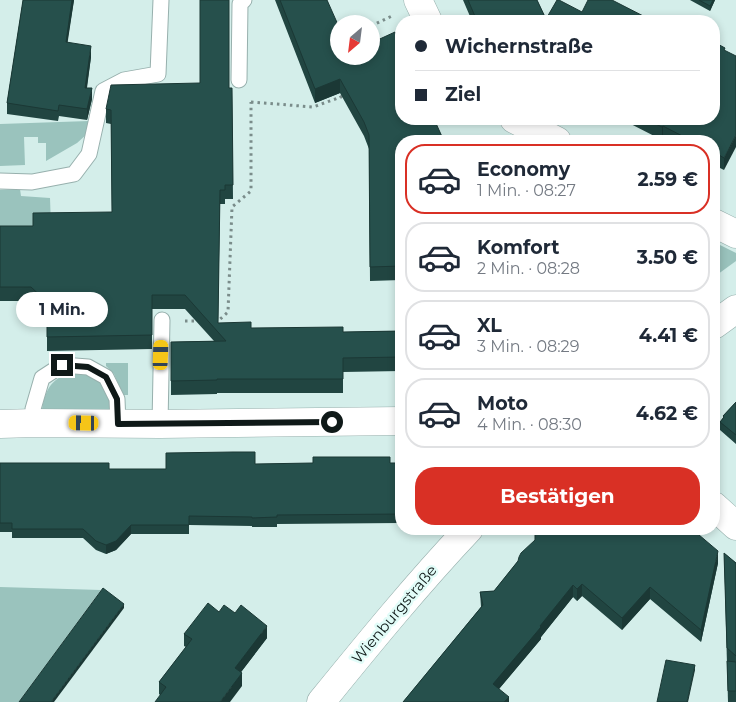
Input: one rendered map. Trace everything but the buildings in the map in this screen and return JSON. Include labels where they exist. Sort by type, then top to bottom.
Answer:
[{"type":"street","points":[[418,0],[425,15]]},
{"type":"street","points":[[526,125],[545,135]]},
{"type":"street","points":[[720,226],[736,234]]},
{"type":"street","points":[[720,321],[736,309]]},
{"type":"street","points":[[0,424],[395,421]]},
{"type":"street","points":[[720,511],[736,526]]},
{"type":"street","name":"Wienburgstraße","points":[[321,702],[372,638],[463,535]]},
{"type":"lane","points":[[0,182],[32,182],[74,174],[89,154],[103,91],[124,80],[158,74],[161,0]]},
{"type":"lane","points":[[239,80],[240,4],[244,0]]},
{"type":"lane","points":[[160,424],[162,320]]},
{"type":"lane","points":[[34,423],[33,409],[42,378],[62,365],[88,367],[106,377],[117,399],[118,424]]},
{"type":"path","points":[[208,321],[217,322],[228,312],[232,207],[251,192],[250,81],[239,80]]},
{"type":"path","points":[[251,102],[313,107],[341,98],[339,94]]},
{"type":"path","points":[[162,320],[199,321]]},
{"type":"shaded area","points":[[89,121],[87,134],[77,143],[46,161],[46,143],[38,143],[38,137],[24,137],[25,165],[0,166],[0,124]]},
{"type":"shaded area","points":[[20,189],[21,196],[50,198],[51,226],[0,238],[0,190]]},
{"type":"shaded area","points":[[720,245],[736,253],[736,261],[720,273]]},
{"type":"shaded area","points":[[106,363],[128,363],[128,395],[123,395],[114,374],[106,366]]},
{"type":"shaded area","points":[[73,371],[91,376],[105,387],[111,398],[111,411],[42,409],[51,385],[60,377]]},
{"type":"shaded area","points":[[0,587],[101,590],[19,702],[0,702]]},
{"type":"route","points":[[62,365],[88,367],[106,377],[117,399],[118,424],[332,422]]}]
